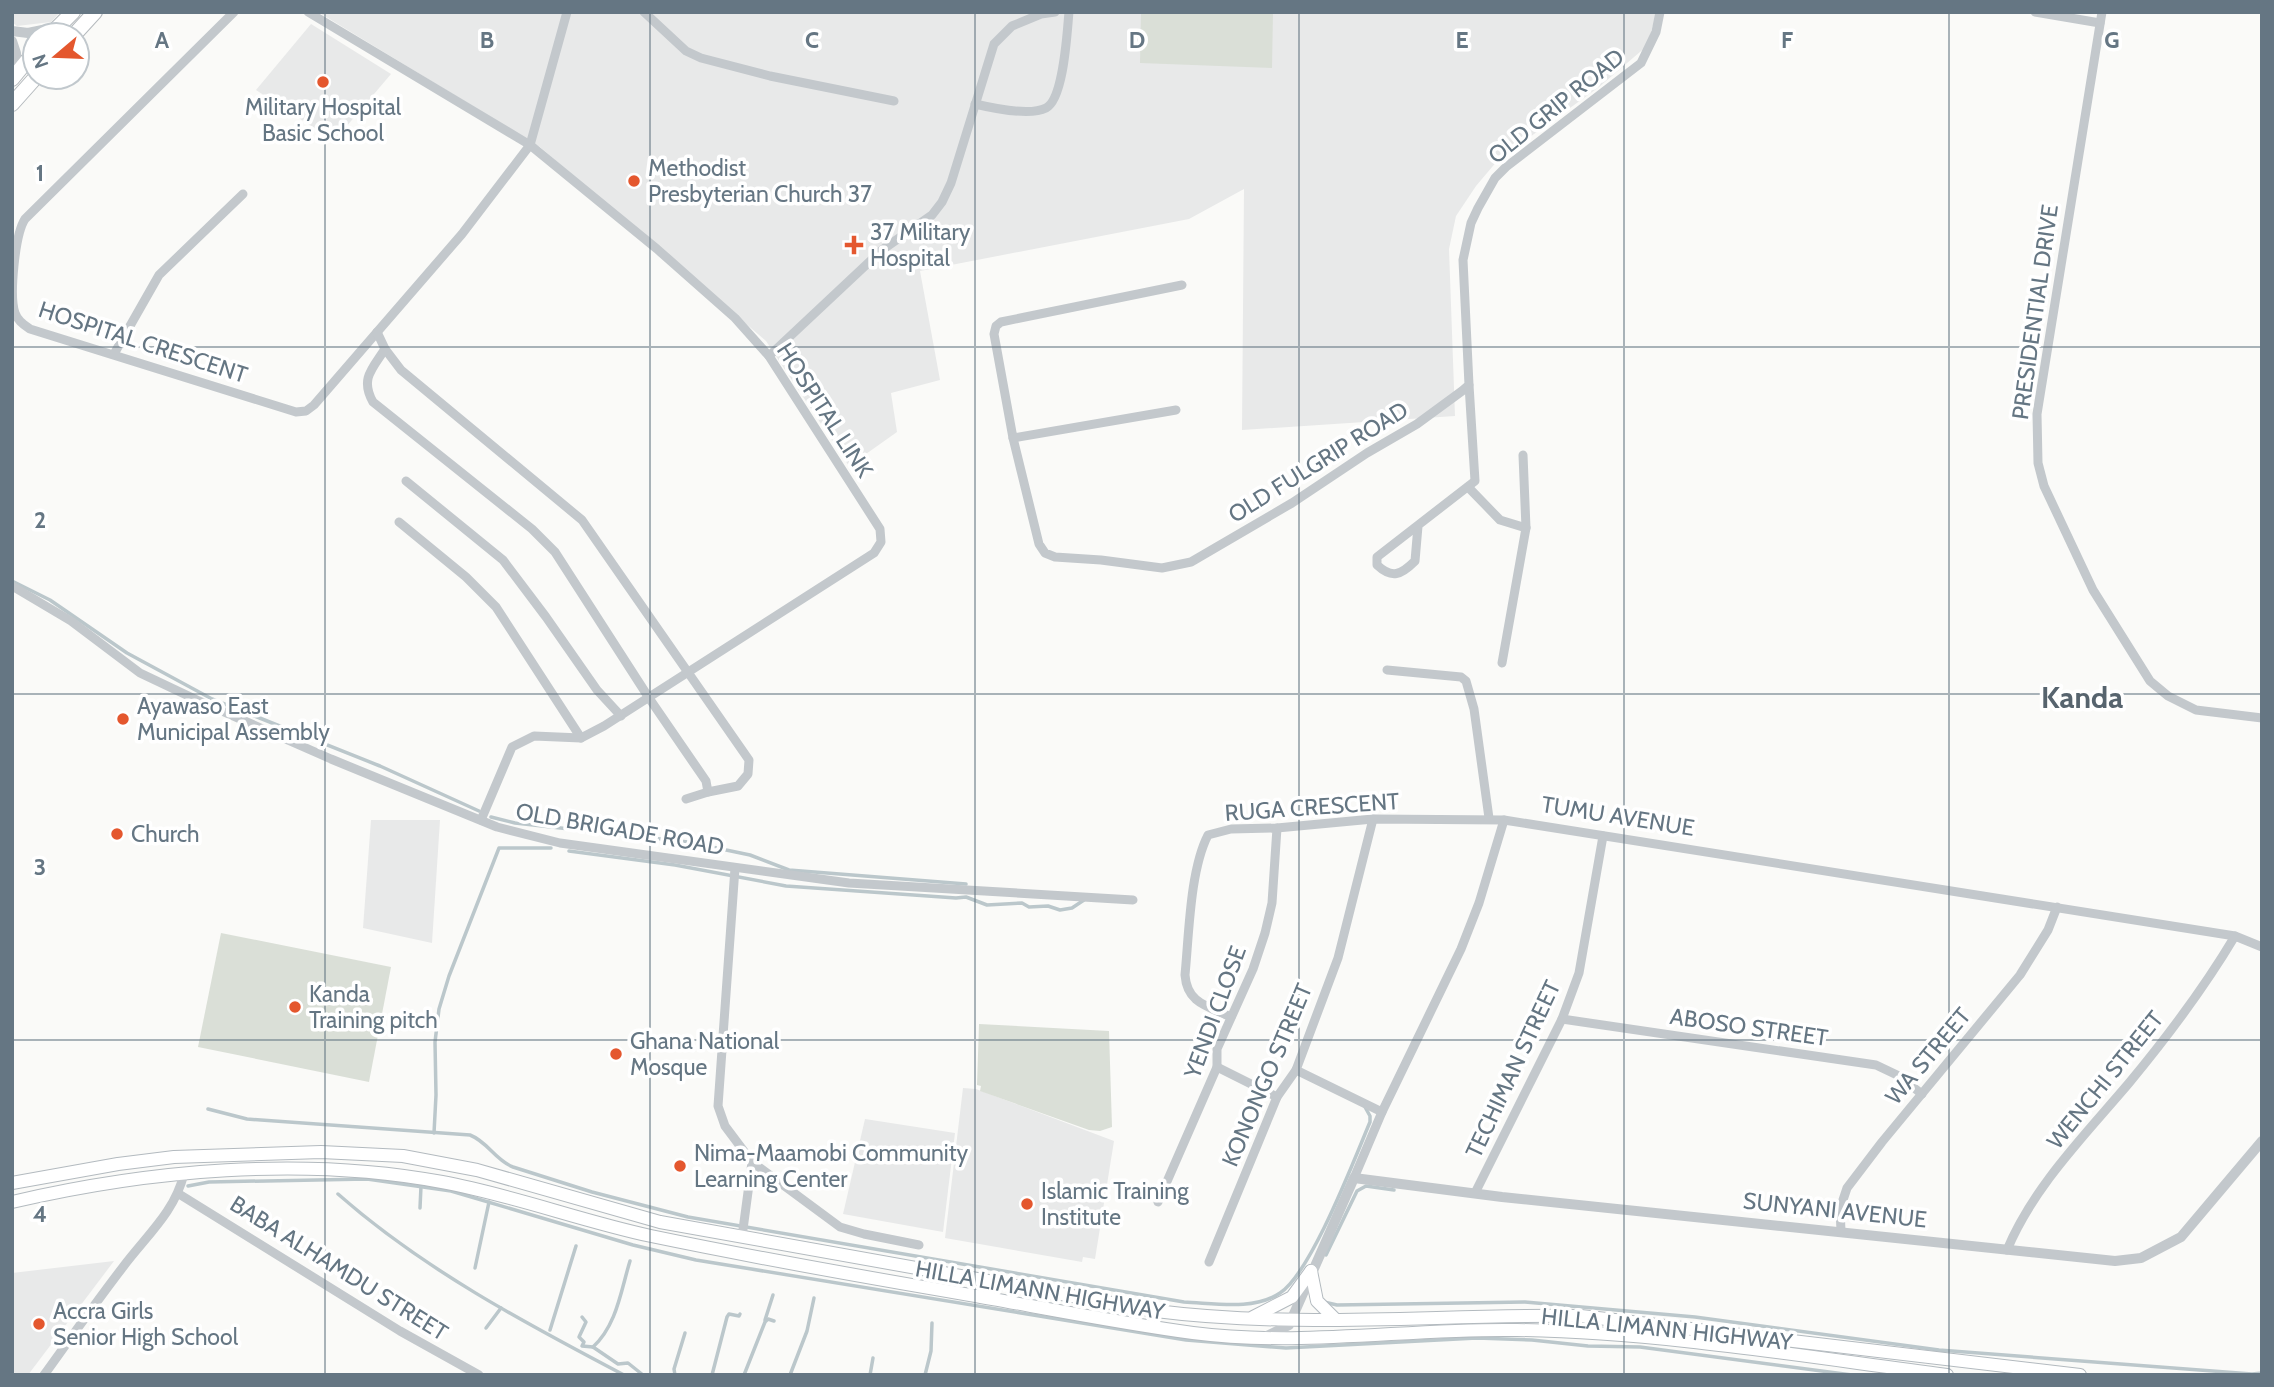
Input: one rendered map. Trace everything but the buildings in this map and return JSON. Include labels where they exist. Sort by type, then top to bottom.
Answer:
[{"type":"main road","name":"HILLA LIMANN HIGHWAY","points":[[12,1183],[174,1157],[310,1152],[403,1156],[477,1170],[660,1222],[1156,1311],[1291,1321],[1507,1315],[1581,1316],[2080,1375]]},
{"type":"main road","name":"HILLA LIMANN HIGHWAY","points":[[12,1202],[105,1182],[242,1170],[322,1169],[435,1181],[646,1235],[863,1276],[1195,1333],[1312,1339],[1450,1331],[1573,1331],[1947,1375]]},
{"type":"main road","points":[[1248,1319],[1292,1297],[1311,1271]]},
{"type":"main road","points":[[1311,1271],[1317,1301],[1335,1319]]},
{"type":"street","name":"HOSPITAL CRESCENT","points":[[234,12],[29,213],[19,227],[13,302],[20,322],[30,329],[296,412],[306,411],[461,234],[530,145]]},
{"type":"street","name":"HOSPITAL LINK","points":[[308,12],[530,145],[657,249],[735,318],[769,356],[880,529],[881,542],[874,553],[621,716],[581,738]]},
{"type":"street","points":[[530,145],[567,12]]},
{"type":"street","points":[[644,12],[686,51],[701,58],[770,76],[894,101]]},
{"type":"street","points":[[769,356],[882,250],[932,215],[951,183],[994,44],[1012,26],[1041,14],[1055,12]]},
{"type":"street","points":[[975,104],[1011,111],[1046,108],[1053,100],[1059,85],[1069,12]]},
{"type":"street","name":"OLD GRIP ROAD","points":[[1468,487],[1475,481],[1465,388],[1463,260],[1471,223],[1495,178],[1506,167],[1640,63],[1656,32],[1660,12]]},
{"type":"street","points":[[2035,12],[2101,23]]},
{"type":"street","name":"PRESIDENTIAL DRIVE","points":[[2102,12],[2037,414],[2038,463],[2044,486],[2092,590],[2150,681],[2168,696],[2196,710],[2262,718]]},
{"type":"street","points":[[12,41],[16,53],[14,76]]},
{"type":"street","points":[[114,354],[159,275],[243,194]]},
{"type":"street","points":[[1176,410],[1013,438],[994,334],[996,326],[1002,322],[1182,285]]},
{"type":"street","points":[[377,332],[385,349],[401,370],[582,520],[749,760],[748,774],[738,786],[686,799]]},
{"type":"street","points":[[385,349],[367,377],[368,393],[373,402],[532,529],[555,552],[706,781],[708,792]]},
{"type":"street","name":"OLD FULGRIP ROAD","points":[[1013,438],[1039,544],[1045,553],[1055,557],[1163,568],[1191,562],[1292,503],[1367,453],[1417,424],[1465,388]]},
{"type":"street","points":[[1502,663],[1527,528],[1523,455]]},
{"type":"street","points":[[406,481],[503,560],[597,690],[621,716]]},
{"type":"street","points":[[1418,526],[1415,561],[1395,574],[1385,573],[1377,565],[1377,557],[1468,487],[1500,520],[1527,528]]},
{"type":"street","points":[[400,522],[466,577],[496,607],[581,738]]},
{"type":"street","name":"OLD BRIGADE ROAD","points":[[12,586],[71,621],[140,673],[197,701],[497,827],[560,843],[849,883],[1133,900]]},
{"type":"street","points":[[1387,670],[1461,677],[1466,681],[1474,709],[1489,818]]},
{"type":"street","points":[[481,820],[512,747],[534,736],[581,738]]},
{"type":"street","name":"RUGA CRESCENT","points":[[1231,1017],[1194,999],[1186,989],[1185,975],[1201,849],[1208,835],[1231,830],[1373,819],[1504,820]]},
{"type":"street","name":"KONONGO STREET","points":[[1209,1262],[1277,1097],[1296,1070],[1338,958],[1373,819]]},
{"type":"street","points":[[1265,1337],[1287,1328],[1291,1321],[1382,1112],[1461,949],[1479,903],[1504,820]]},
{"type":"street","name":"TUMU AVENUE","points":[[1504,820],[2235,936],[2262,947]]},
{"type":"street","name":"YENDI CLOSE","points":[[1158,1202],[1217,1067],[1217,1049],[1253,969],[1265,933],[1272,903],[1277,828]]},
{"type":"street","name":"TECHIMAN STREET","points":[[1475,1193],[1562,1019],[1579,972],[1603,836]]},
{"type":"street","name":"OLD BRIGADE ROAD","points":[[735,868],[718,1105],[725,1125],[752,1162],[840,1227],[919,1245]]},
{"type":"street","name":"WA STREET","points":[[1841,1231],[1840,1209],[1847,1188],[2020,975],[2048,930],[2057,907]]},
{"type":"street","name":"WENCHI STREET","points":[[2007,1251],[2026,1210],[2076,1144],[2173,1028],[2235,936]]},
{"type":"street","name":"ABOSO STREET","points":[[1562,1019],[1876,1065],[1898,1075],[1922,1094]]},
{"type":"street","points":[[1217,1067],[1277,1097]]},
{"type":"street","points":[[1296,1070],[1382,1112]]},
{"type":"street","name":"SUNYANI AVENUE","points":[[1354,1178],[2115,1261],[2141,1258],[2181,1237],[2262,1141]]},
{"type":"street","points":[[742,1237],[752,1162]]},
{"type":"street","points":[[44,1375],[125,1264],[164,1217],[179,1194],[184,1174]]},
{"type":"street","name":"BABA ALHAMDU STREET","points":[[179,1194],[400,1331],[480,1375]]},
{"type":"street","points":[[455,1375],[460,1364]]},
{"type":"shaded area","points":[[12,12],[60,12],[52,21],[21,21],[21,26],[17,26],[12,22]]},
{"type":"shaded area","name":"37 Military Hospital","points":[[318,12],[1657,12],[1647,46],[1599,87],[1498,160],[1456,216],[1449,249],[1455,416],[1242,430],[1244,189],[1189,219],[920,271],[940,380],[891,393],[897,432],[849,466],[766,341],[540,147]]},
{"type":"shaded area","points":[[1141,12],[1273,12],[1272,68],[1140,63]]},
{"type":"shaded area","name":"Military Hospital Basic School","points":[[311,24],[391,74],[334,141],[256,90]]},
{"type":"shaded area","points":[[371,820],[440,820],[432,943],[363,928]]},
{"type":"shaded area","name":"Kanda Training pitch","points":[[221,933],[391,967],[369,1082],[198,1047]]},
{"type":"shaded area","points":[[979,1024],[1109,1031],[1112,1127],[1100,1131],[1089,1130],[980,1091],[981,1086],[977,1085]]},
{"type":"shaded area","name":"Islamic Training Institute","points":[[963,1088],[976,1089],[1114,1141],[1095,1259],[1083,1257],[1082,1262],[945,1238]]},
{"type":"shaded area","points":[[865,1119],[955,1133],[943,1232],[843,1214]]},
{"type":"shaded area","name":"Accra Girls Senior High School","points":[[114,1261],[28,1375],[12,1375],[12,1273]]},
{"type":"waterway","points":[[12,581],[50,600],[127,653],[212,699],[380,766],[479,811]]},
{"type":"waterway","points":[[491,817],[515,823],[688,842],[750,855],[789,870],[966,884]]},
{"type":"waterway","points":[[434,1133],[435,1042],[439,1009],[449,976],[499,848],[551,848]]},
{"type":"waterway","points":[[569,851],[675,865],[786,886],[966,897],[987,905],[1022,903],[1029,907],[1048,906],[1060,910],[1072,908],[1084,900]]},
{"type":"waterway","points":[[208,1109],[247,1119],[470,1135],[513,1167],[592,1192],[688,1217],[1184,1302],[1233,1305],[1270,1299],[1292,1281],[1305,1263],[1343,1188],[1370,1122],[1365,1107]]},
{"type":"waterway","points":[[188,1186],[209,1182],[367,1179],[451,1191],[633,1245],[696,1260],[1186,1340],[1286,1348],[1477,1338],[1532,1340],[1588,1346],[1640,1347],[1852,1375]]},
{"type":"waterway","points":[[420,1208],[421,1186]]},
{"type":"waterway","points":[[1326,1255],[1357,1191],[1366,1186],[1394,1190]]},
{"type":"waterway","points":[[338,1194],[440,1271],[512,1315],[624,1375]]},
{"type":"waterway","points":[[475,1268],[489,1202]]},
{"type":"waterway","points":[[550,1330],[576,1246]]},
{"type":"waterway","points":[[593,1347],[613,1318],[630,1261]]},
{"type":"waterway","points":[[765,1320],[773,1295]]},
{"type":"waterway","points":[[790,1375],[807,1331],[814,1298]]},
{"type":"waterway","points":[[1324,1302],[1337,1305],[1525,1302],[1695,1317],[1939,1350],[2262,1373]]},
{"type":"waterway","points":[[486,1328],[501,1308]]},
{"type":"waterway","points":[[712,1375],[727,1317],[729,1314],[740,1314]]},
{"type":"waterway","points":[[582,1317],[586,1322],[579,1337],[584,1342],[582,1346],[593,1347],[618,1364],[628,1363],[643,1375]]},
{"type":"waterway","points":[[744,1375],[765,1322],[768,1319],[774,1321]]},
{"type":"waterway","points":[[925,1375],[931,1351],[932,1323]]},
{"type":"waterway","points":[[675,1375],[674,1369],[685,1333]]},
{"type":"waterway","points":[[870,1375],[873,1358]]},
{"type":"place","name":"Military Hospital Basic School","points":[[323,82]]},
{"type":"place","name":"Methodist Presbyterian Church 37","points":[[634,181]]},
{"type":"place","name":"37 Military Hospital","points":[[854,245]]},
{"type":"place","name":"Ayawaso East Municipal Assembly","points":[[123,719]]},
{"type":"place","name":"Church","points":[[117,834]]},
{"type":"place","name":"Kanda Training pitch","points":[[295,1007]]},
{"type":"place","name":"Ghana National Mosque","points":[[616,1054]]},
{"type":"place","name":"Nima-Maamobi Community Learning Center","points":[[680,1166]]},
{"type":"place","name":"Islamic Training Institute","points":[[1027,1204]]},
{"type":"place","name":"Accra Girls Senior High School","points":[[39,1324]]},
{"type":"district","name":"Kanda","points":[[2082,698]]}]
